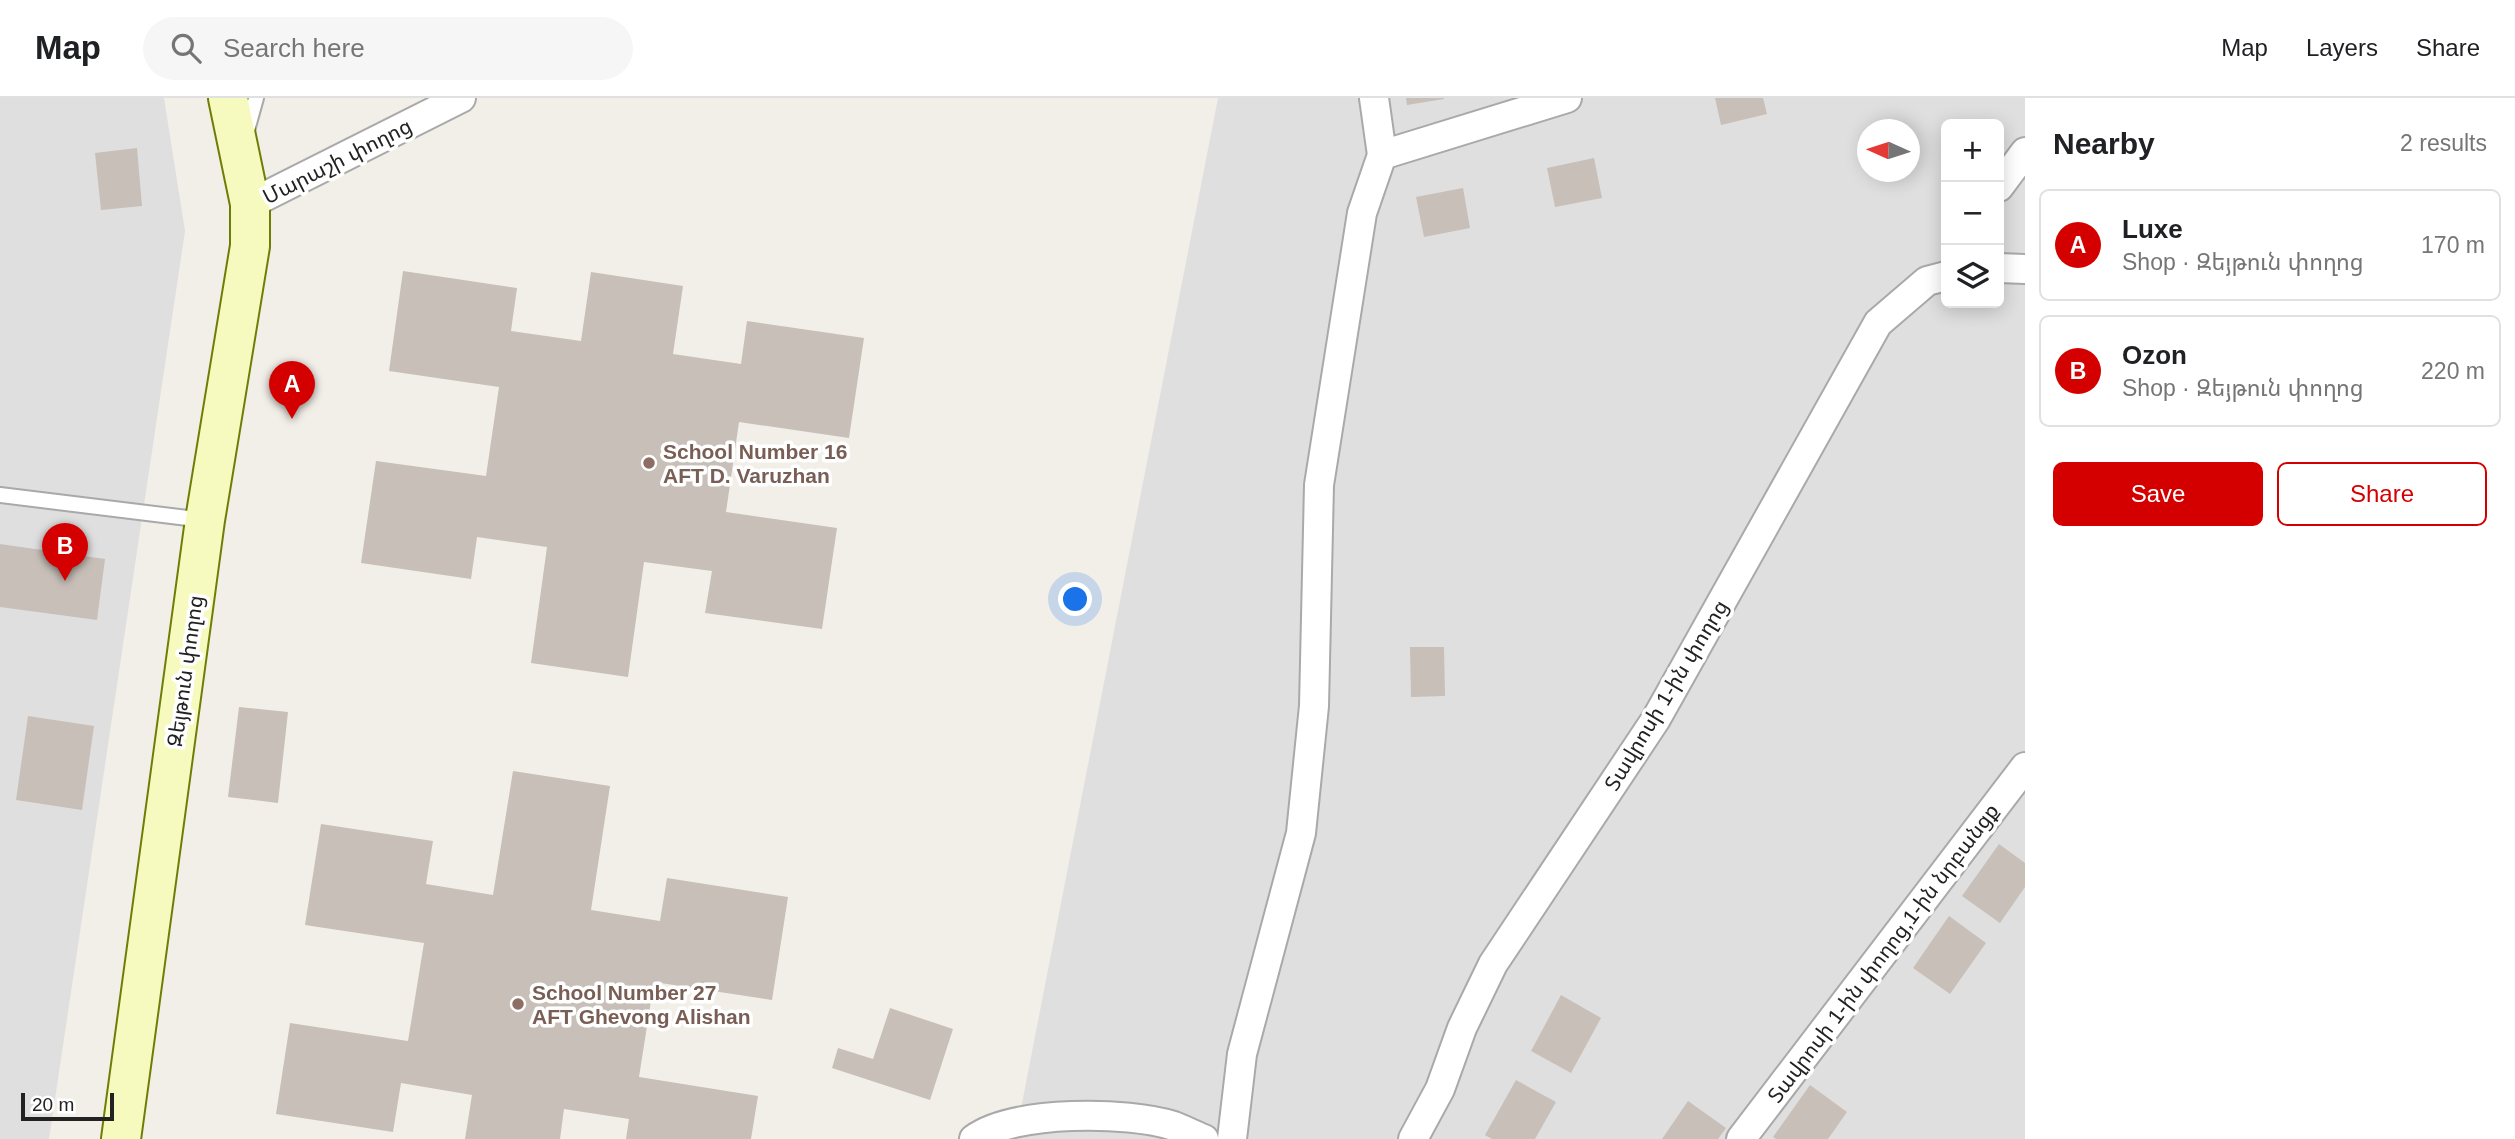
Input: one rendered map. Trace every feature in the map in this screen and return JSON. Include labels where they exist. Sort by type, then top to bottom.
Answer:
[{"type":"street","name":"Զեյթուն փողոց","points":[[121,1139],[205,520],[250,246],[250,204],[228,98]]},
{"type":"street","name":"Մարաշի փողոց","points":[[250,204],[461,98]]},
{"type":"street","points":[[1232,1139],[1242,1054],[1301,833],[1314,706],[1319,485],[1362,213],[1382,155],[1374,98]]},
{"type":"street","points":[[1382,155],[1567,98]]},
{"type":"street","points":[[2003,182],[2025,152]]},
{"type":"street","points":[[2004,268],[2025,269]]},
{"type":"street","name":"Տավրոսի 1-ին փողոց","points":[[1413,1139],[1440,1089],[1462,1028],[1493,964],[1656,719],[1878,323],[1927,281],[1941,277]]},
{"type":"street","name":"Տավրոսի 1-ին փողոց,1-ին նրբանցք","points":[[1741,1139],[2025,767]]},
{"type":"street","points":[[974,1139],[1006,1125],[1041,1117],[1108,1117],[1172,1126],[1204,1139]]},
{"type":"lane","points":[[241,152],[256,98]]},
{"type":"lane","points":[[0,495],[205,520]]},
{"type":"shaded area","points":[[0,98],[164,98],[185,231],[49,1139],[0,1139]]},
{"type":"shaded area","points":[[1218,98],[2025,98],[2025,1139],[1015,1139]]},
{"type":"building","points":[[1406,98],[1444,98],[1444,99],[1407,105]]},
{"type":"building","points":[[1715,98],[1763,98],[1767,114],[1721,125]]},
{"type":"building","points":[[137,148],[142,206],[101,210],[95,153]]},
{"type":"building","points":[[1594,158],[1602,198],[1555,207],[1547,168]]},
{"type":"building","points":[[1463,188],[1470,228],[1424,237],[1416,197]]},
{"type":"building","points":[[403,271],[517,288],[511,331],[581,341],[591,272],[683,286],[673,354],[741,364],[747,321],[864,338],[849,438],[739,422],[726,512],[837,528],[822,629],[705,613],[712,571],[644,562],[628,677],[531,663],[547,547],[477,537],[471,579],[361,563],[376,461],[486,476],[499,387],[389,371]]},
{"type":"building","points":[[0,544],[105,559],[97,620],[0,607]]},
{"type":"building","points":[[1410,647],[1444,647],[1445,696],[1411,697]]},
{"type":"building","points":[[239,707],[288,712],[278,803],[228,797]]},
{"type":"building","points":[[28,716],[94,726],[82,810],[16,800]]},
{"type":"building","points":[[513,771],[610,786],[591,910],[660,921],[667,878],[788,897],[772,1000],[654,982],[639,1077],[758,1096],[751,1139],[626,1139],[629,1119],[564,1109],[560,1139],[465,1139],[472,1095],[401,1083],[393,1132],[276,1114],[290,1023],[408,1041],[424,943],[305,925],[321,824],[433,841],[426,884],[493,895]]},
{"type":"building","points":[[1999,844],[2025,863],[2025,887],[2000,923],[1962,896]]},
{"type":"building","points":[[1949,916],[1986,943],[1950,994],[1913,968]]},
{"type":"building","points":[[1561,995],[1601,1018],[1571,1073],[1531,1051]]},
{"type":"building","points":[[890,1008],[953,1029],[930,1100],[832,1068],[838,1048],[873,1059]]},
{"type":"building","points":[[1516,1080],[1556,1102],[1535,1139],[1492,1139],[1485,1135]]},
{"type":"building","points":[[1810,1085],[1847,1112],[1828,1139],[1773,1137]]},
{"type":"building","points":[[1688,1101],[1726,1128],[1718,1139],[1662,1139]]},
{"type":"place","name":"Luxe","points":[[292,419]]},
{"type":"place","name":"School Number 16 AFT D. Varuzhan","points":[[649,463]]},
{"type":"place","name":"Ozon","points":[[65,581]]},
{"type":"place","name":"School Number 27 AFT Ghevong Alishan","points":[[518,1004]]}]
